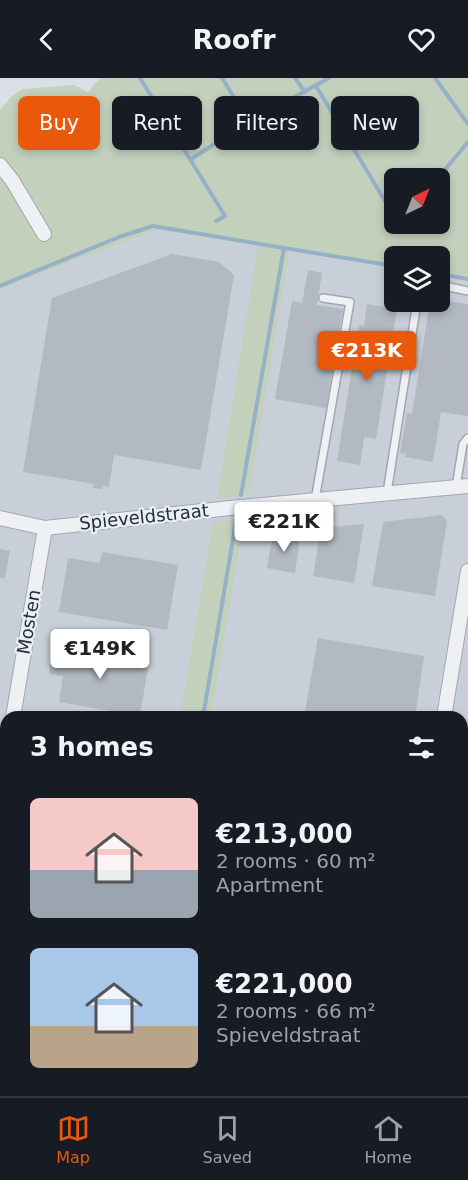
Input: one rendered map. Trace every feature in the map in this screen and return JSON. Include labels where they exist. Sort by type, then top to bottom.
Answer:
[{"type":"street","points":[[0,165],[9,174],[44,234]]},
{"type":"street","name":"Spieveldstraat","points":[[0,518],[45,528],[462,487]]},
{"type":"street","name":"Mosten","points":[[14,711],[45,528]]},
{"type":"street","points":[[445,711],[468,571]]},
{"type":"lane","points":[[450,287],[468,291]]},
{"type":"lane","points":[[315,500],[350,302],[323,298]]},
{"type":"lane","points":[[387,494],[415,312]]},
{"type":"lane","points":[[462,487],[463,444],[468,438]]},
{"type":"shaded area","points":[[157,230],[384,266],[384,312],[450,312],[450,277],[468,280],[468,711],[0,711],[0,289]]},
{"type":"green space","points":[[100,78],[468,78],[468,280],[450,277],[450,246],[384,246],[384,266],[289,251],[249,494],[217,499],[258,246],[157,230],[0,289],[0,110],[12,96],[23,89],[74,85],[88,92]]},
{"type":"green space","points":[[244,519],[212,711],[181,711],[213,522]]},
{"type":"building","points":[[172,254],[219,262],[234,275],[201,470],[114,455],[109,487],[103,486],[102,489],[93,488],[94,484],[23,472],[52,298]]},
{"type":"building","points":[[308,270],[322,273],[317,305],[343,309],[326,408],[275,399],[292,301],[302,303]]},
{"type":"building","points":[[450,301],[468,304],[468,416],[441,412],[433,462],[405,457],[406,454],[400,453],[407,413],[412,414],[428,312],[450,312]]},
{"type":"building","points":[[367,304],[384,307],[384,312],[397,312],[376,439],[364,437],[360,465],[337,461],[359,325],[364,326]]},
{"type":"building","points":[[442,515],[447,521],[435,596],[372,586],[383,522]]},
{"type":"building","points":[[364,524],[354,583],[313,576],[321,528]]},
{"type":"building","points":[[273,533],[300,537],[295,573],[267,568]]},
{"type":"building","points":[[0,549],[10,551],[5,578],[0,578]]},
{"type":"building","points":[[102,552],[178,565],[167,630],[59,612],[68,558],[100,563]]},
{"type":"building","points":[[318,638],[424,656],[416,711],[305,711]]},
{"type":"building","points":[[53,645],[149,661],[141,711],[111,711],[59,702],[63,676],[49,674]]},
{"type":"waterway","points":[[140,78],[225,216],[216,221]]},
{"type":"waterway","points":[[222,78],[233,96]]},
{"type":"waterway","points":[[295,78],[305,92]]},
{"type":"waterway","points":[[191,159],[249,122],[329,78]]},
{"type":"waterway","points":[[435,78],[468,124]]},
{"type":"waterway","points":[[316,86],[384,199]]},
{"type":"waterway","points":[[446,168],[468,142]]},
{"type":"waterway","points":[[0,286],[119,237],[153,226],[284,248]]},
{"type":"waterway","points":[[241,495],[284,248],[384,264]]},
{"type":"waterway","points":[[450,276],[468,279]]},
{"type":"waterway","points":[[204,711],[236,521]]}]
